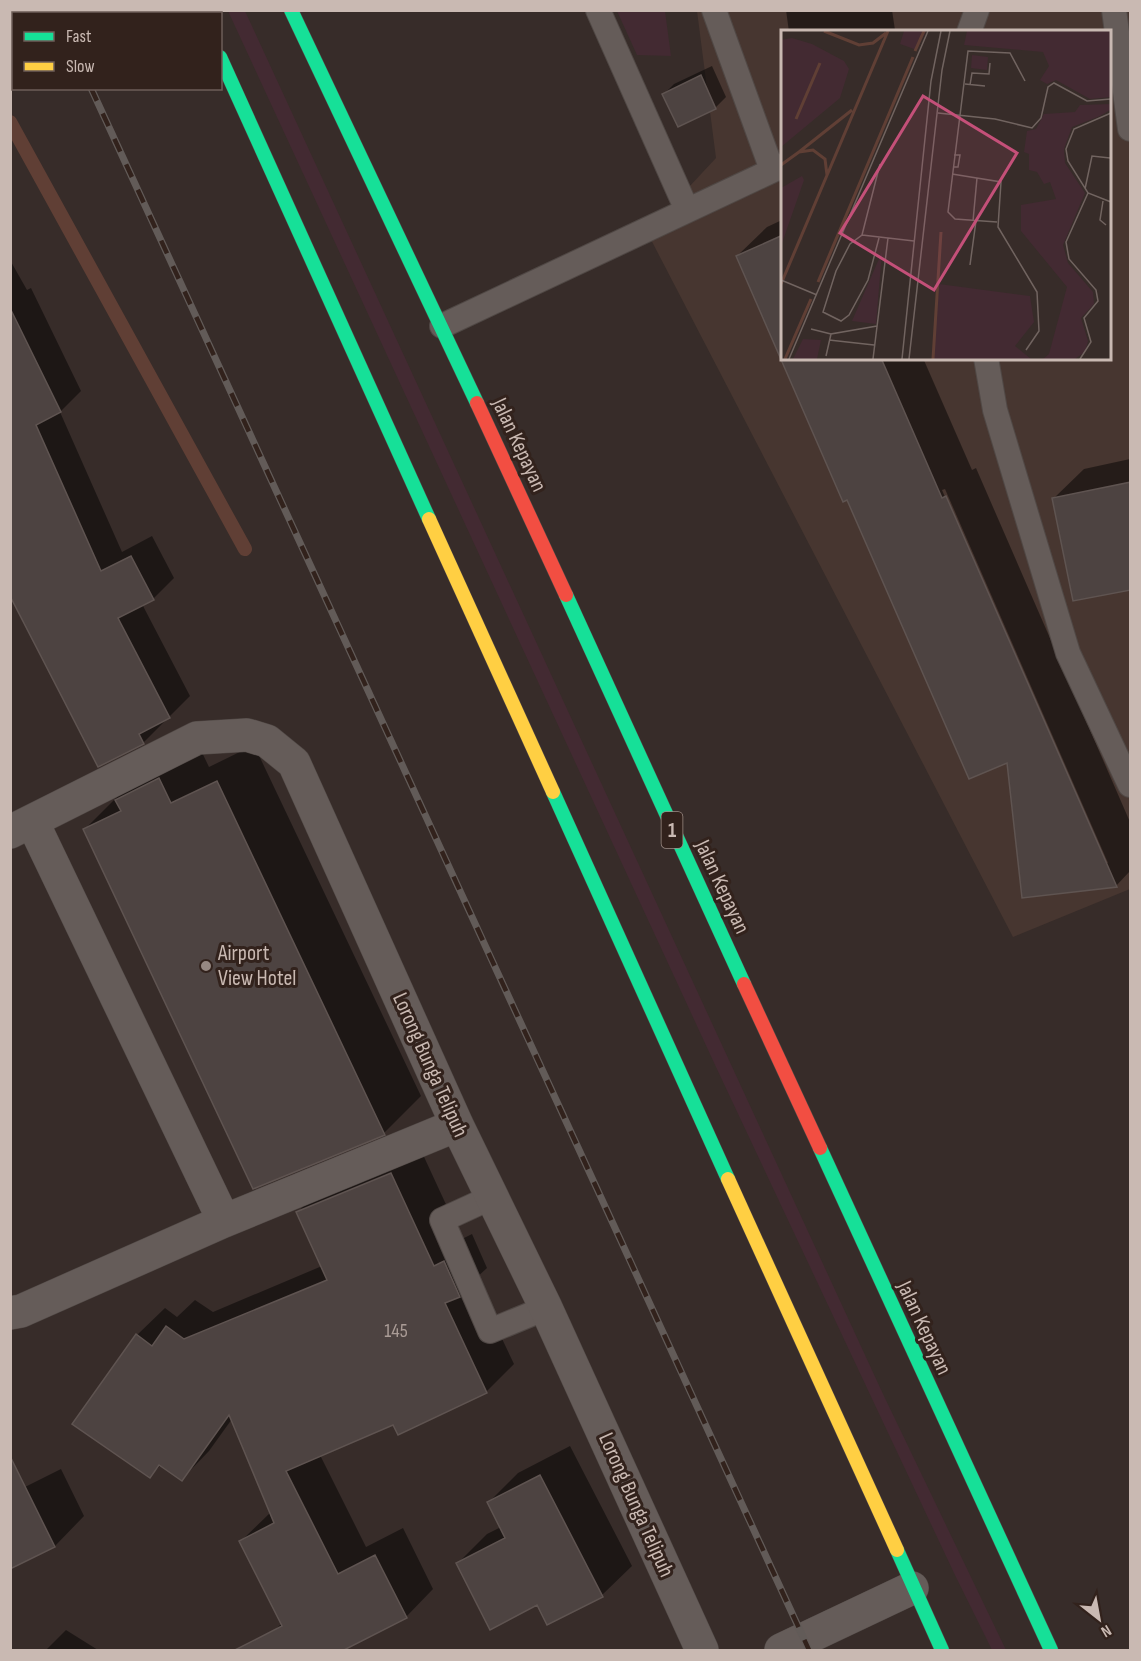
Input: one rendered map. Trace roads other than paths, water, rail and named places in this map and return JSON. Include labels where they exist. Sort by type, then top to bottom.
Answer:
[{"type":"highway","name":"Jalan Kepayan","points":[[291,10],[442,326],[967,1473],[1051,1650]]},
{"type":"highway","points":[[222,61],[942,1650]]},
{"type":"street","name":"Lorong Bunga Telipuh","points":[[21,826],[198,738],[226,734],[247,735],[267,741],[294,763],[457,1125],[546,1308],[702,1650]]},
{"type":"street","points":[[21,826],[224,1221]]},
{"type":"street","points":[[10,1313],[21,1311],[224,1221],[457,1125]]},
{"type":"street","points":[[781,1650],[912,1588]]},
{"type":"lane","points":[[598,10],[687,210]]},
{"type":"lane","points":[[442,326],[647,232],[687,210],[778,168],[714,10]]},
{"type":"lane","points":[[970,30],[976,10]]},
{"type":"lane","points":[[1114,10],[1131,129]]},
{"type":"lane","points":[[986,360],[995,410],[1068,654],[1131,785]]},
{"type":"lane","points":[[492,1197],[442,1220],[490,1331],[546,1308]]},
{"type":"waterway","points":[[10,122],[245,549]]},
{"type":"railway","points":[[92,90],[809,1650]]},
{"type":"place","name":"Airport View Hotel","points":[[206,966]]}]
